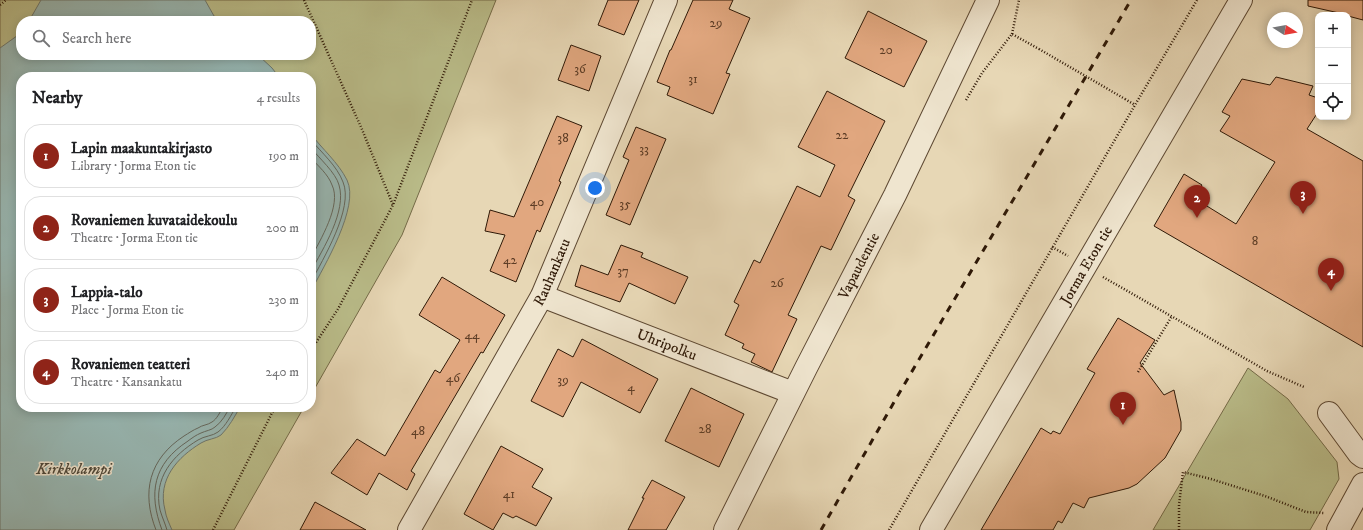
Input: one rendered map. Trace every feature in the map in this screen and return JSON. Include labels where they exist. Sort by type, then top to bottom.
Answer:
[{"type":"street","name":"Rauhankatu","points":[[409,530],[542,296],[666,0]]},
{"type":"street","name":"Vapaudentie","points":[[725,530],[895,195],[988,0]]},
{"type":"street","name":"Jorma Eton tie","points":[[931,530],[1241,0]]},
{"type":"street","name":"Uhripolku","points":[[542,296],[793,394]]},
{"type":"street","points":[[1329,413],[1359,454],[1363,457]]},
{"type":"street","points":[[1332,522],[1363,484]]},
{"type":"path","points":[[0,5],[6,0]]},
{"type":"path","points":[[304,0],[311,16]]},
{"type":"path","points":[[316,342],[338,309],[393,205],[472,0]]},
{"type":"path","points":[[1012,34],[1019,0]]},
{"type":"path","points":[[889,530],[1197,0]]},
{"type":"path","points":[[316,27],[361,127],[393,205]]},
{"type":"path","points":[[1039,49],[1135,105]]},
{"type":"path","points":[[1052,248],[1268,371],[1304,386]]},
{"type":"path","points":[[1138,372],[1172,316]]},
{"type":"path","points":[[213,530],[272,412]]},
{"type":"path","points":[[1179,530],[1178,505],[1182,472],[1211,479],[1265,496],[1332,522]]},
{"type":"green space","points":[[0,0],[496,0],[402,235],[316,386],[316,72],[16,72],[16,412],[301,412],[234,530],[0,530]]},
{"type":"green space","points":[[1248,368],[1288,399],[1337,462],[1339,479],[1310,530],[1153,530]]},
{"type":"water","points":[[41,0],[205,0],[214,16],[32,16]]},
{"type":"water","name":"Kirkkolampi","points":[[16,37],[16,60],[263,60],[275,72],[16,72],[16,412],[237,412],[221,435],[203,442],[193,449],[177,462],[171,470],[164,488],[163,499],[166,515],[172,530],[0,530],[0,48]]},
{"type":"water","points":[[316,141],[335,161],[347,180],[350,191],[349,205],[345,220],[332,252],[316,282]]},
{"type":"building","points":[[608,0],[639,0],[624,35],[598,25]]},
{"type":"building","points":[[693,0],[733,0],[729,9],[750,18],[726,73],[730,74],[713,114],[667,95],[670,87],[657,82]]},
{"type":"building","points":[[1308,0],[1363,0],[1363,20],[1351,17],[1351,12],[1335,12],[1308,6]]},
{"type":"building","points":[[868,11],[927,41],[904,87],[845,58]]},
{"type":"building","points":[[571,45],[601,56],[589,91],[558,80]]},
{"type":"building","points":[[1276,77],[1313,86],[1309,95],[1315,97],[1315,117],[1307,129],[1363,161],[1363,347],[1154,226],[1184,174],[1202,185],[1198,191],[1207,196],[1202,203],[1236,224],[1275,162],[1220,131],[1230,116],[1222,112],[1242,79],[1270,85]]},
{"type":"building","points":[[827,91],[885,121],[848,196],[855,200],[831,250],[821,246],[788,315],[797,319],[772,372],[751,362],[755,354],[742,348],[744,344],[725,335],[739,305],[734,302],[754,260],[760,263],[797,186],[820,197],[835,165],[798,147]]},
{"type":"building","points":[[557,116],[582,126],[540,232],[537,230],[516,282],[490,271],[505,235],[485,231],[490,210],[514,217]]},
{"type":"building","points":[[636,127],[666,139],[630,225],[606,215],[629,160],[623,157]]},
{"type":"building","points":[[621,245],[643,253],[641,257],[688,277],[675,304],[629,283],[620,302],[575,286],[581,265],[608,275]]},
{"type":"building","points":[[442,277],[505,315],[483,353],[481,352],[411,471],[415,474],[407,490],[379,473],[367,495],[331,473],[357,439],[385,456],[435,370],[440,373],[460,340],[419,315]]},
{"type":"building","points":[[1118,318],[1155,340],[1140,363],[1164,395],[1174,390],[1181,422],[1181,430],[1165,458],[1137,484],[1129,488],[1089,498],[1084,508],[1073,503],[1062,523],[1058,521],[1053,530],[981,530],[1041,428],[1051,434],[1053,431],[1060,434],[1095,373],[1087,369]]},
{"type":"building","points":[[582,339],[658,379],[640,413],[581,382],[563,417],[531,401],[558,349],[573,357]]},
{"type":"building","points":[[691,388],[744,414],[719,467],[665,441]]},
{"type":"building","points":[[501,446],[543,469],[532,487],[552,498],[536,526],[516,516],[513,518],[503,513],[493,530],[464,514]]},
{"type":"building","points":[[652,480],[685,497],[666,530],[628,530],[644,498],[642,498]]},
{"type":"building","points":[[315,502],[366,530],[300,530]]},
{"type":"railway","points":[[821,530],[901,390],[1131,0]]},
{"type":"place","name":"Lappia-talo","points":[[1303,214]]},
{"type":"place","name":"Rovaniemen kuvataidekoulu","points":[[1197,218]]},
{"type":"place","name":"Rovaniemen teatteri","points":[[1331,291]]},
{"type":"place","name":"Lapin maakuntakirjasto","points":[[1123,425]]}]
